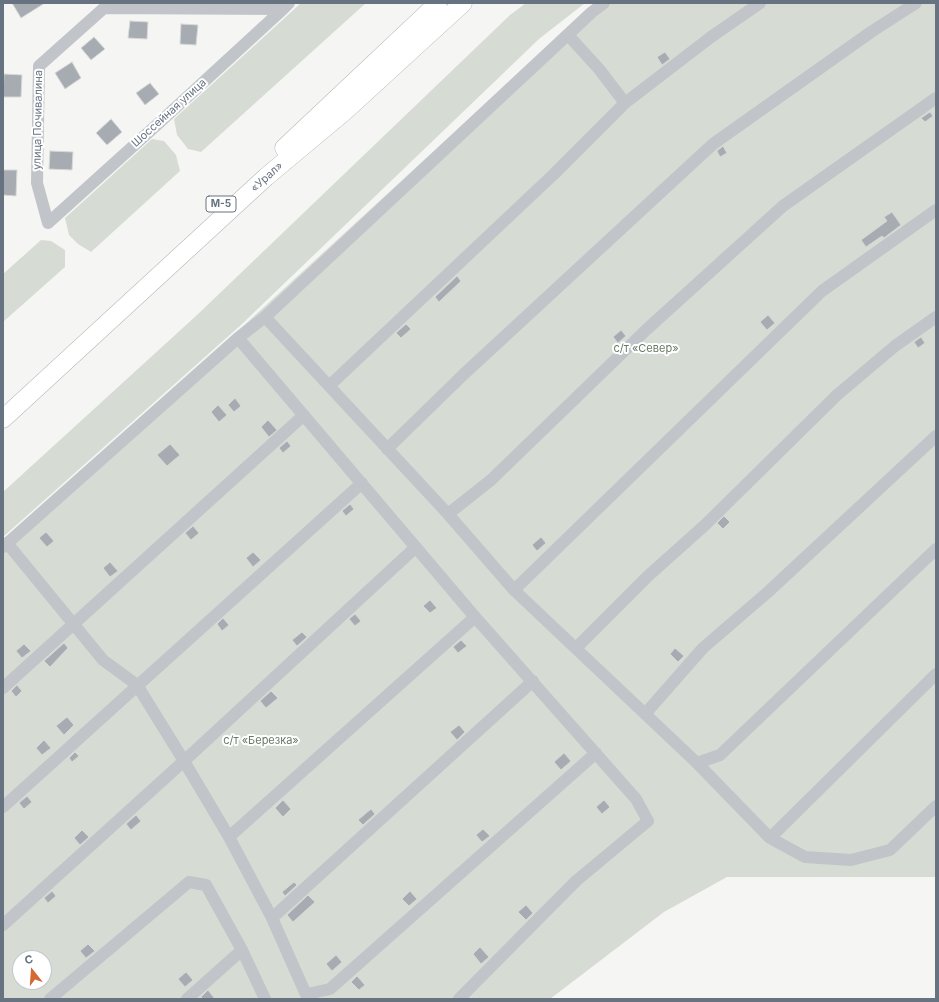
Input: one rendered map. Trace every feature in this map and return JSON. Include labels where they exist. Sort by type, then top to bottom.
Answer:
[{"type":"highway","name":"«Урал»","points":[[3,404],[287,144],[438,3]]},
{"type":"highway","name":"«Урал»","points":[[3,419],[266,178],[345,111],[463,3]]},
{"type":"street","points":[[596,753],[330,989],[308,996],[272,918],[229,837],[137,685],[103,660],[75,625],[5,545],[238,338],[265,317],[604,3]]},
{"type":"street","points":[[329,386],[548,180],[625,103],[711,37],[760,3]]},
{"type":"street","points":[[387,449],[464,374],[713,144],[871,32],[916,3]]},
{"type":"street","name":"Шоссейная улица","points":[[48,223],[286,6]]},
{"type":"street","name":"улица Почивалина","points":[[48,223],[37,183],[39,66],[104,8],[286,6]]},
{"type":"street","points":[[568,35],[600,69],[625,103]]},
{"type":"street","points":[[448,514],[491,480],[646,330],[783,206],[936,98]]},
{"type":"street","points":[[514,590],[822,291],[936,210]]},
{"type":"street","points":[[265,317],[448,514],[514,590],[698,763],[770,838],[806,857],[851,860],[890,850],[936,806]]},
{"type":"street","points":[[576,648],[648,576],[705,525],[837,395],[895,346],[936,317]]},
{"type":"street","points":[[238,338],[475,617],[636,799],[648,821],[576,881],[459,999]]},
{"type":"street","points":[[3,688],[75,625],[304,415]]},
{"type":"street","points":[[645,714],[703,648],[768,592],[936,436]]},
{"type":"street","points":[[3,807],[362,483]]},
{"type":"street","points":[[3,925],[184,761],[416,547]]},
{"type":"street","points":[[698,763],[720,755],[936,549]]},
{"type":"street","points":[[229,837],[475,617]]},
{"type":"street","points":[[770,838],[936,674]]},
{"type":"street","points":[[272,918],[533,681]]},
{"type":"street","points":[[50,999],[188,882],[206,886],[242,950],[264,999]]},
{"type":"street","points":[[187,999],[242,950]]},
{"type":"green space","points":[[301,3],[366,3],[201,152],[188,149],[177,135],[174,119]]},
{"type":"green space","points":[[526,3],[585,3],[539,39],[242,324],[3,537],[3,492],[197,315],[510,15]]},
{"type":"green space","points":[[595,3],[936,3],[936,877],[727,877],[664,912],[550,999],[3,999],[3,540],[240,329]]},
{"type":"green space","points":[[152,139],[164,141],[176,155],[180,171],[91,252],[78,244],[69,235],[65,218]]},
{"type":"green space","points":[[41,240],[51,241],[65,250],[65,267],[3,322],[3,274]]},
{"type":"building","points":[[12,3],[45,3],[21,18]]},
{"type":"building","points":[[130,21],[148,22],[147,39],[128,38]]},
{"type":"building","points":[[181,24],[198,25],[196,45],[180,44]]},
{"type":"building","points":[[94,37],[105,49],[91,60],[81,48]]},
{"type":"building","points":[[665,52],[670,59],[662,65],[657,57]]},
{"type":"building","points":[[72,62],[81,78],[65,89],[55,73]]},
{"type":"building","points":[[4,74],[22,75],[21,97],[3,97]]},
{"type":"building","points":[[150,83],[159,94],[145,105],[136,93]]},
{"type":"building","points":[[930,112],[933,116],[925,122],[921,118]]},
{"type":"building","points":[[111,119],[122,132],[107,145],[96,133]]},
{"type":"building","points":[[723,146],[727,153],[720,157],[717,151]]},
{"type":"building","points":[[50,151],[73,152],[72,170],[49,169]]},
{"type":"building","points":[[3,170],[17,170],[16,196],[3,195]]},
{"type":"building","points":[[892,212],[901,225],[884,238],[882,236],[866,247],[861,240],[887,221],[884,217]]},
{"type":"building","points":[[457,276],[461,281],[439,302],[435,297]]},
{"type":"building","points":[[768,315],[775,323],[767,330],[760,322]]},
{"type":"building","points":[[406,324],[411,329],[401,338],[396,333]]},
{"type":"building","points":[[621,330],[626,336],[618,343],[613,337]]},
{"type":"building","points":[[921,337],[925,343],[918,348],[914,342]]},
{"type":"building","points":[[235,398],[241,406],[234,412],[228,405]]},
{"type":"building","points":[[218,405],[227,415],[219,422],[211,412]]},
{"type":"building","points":[[268,420],[277,430],[269,437],[261,427]]},
{"type":"building","points":[[287,441],[291,446],[283,453],[279,448]]},
{"type":"building","points":[[170,444],[180,455],[167,466],[157,455]]},
{"type":"building","points":[[350,504],[354,509],[346,516],[342,511]]},
{"type":"building","points":[[724,516],[730,522],[723,529],[717,523]]},
{"type":"building","points":[[193,526],[199,533],[191,540],[185,533]]},
{"type":"building","points":[[46,532],[54,541],[47,547],[39,538]]},
{"type":"building","points":[[541,537],[546,543],[537,551],[532,545]]},
{"type":"building","points":[[253,552],[261,560],[253,567],[246,558]]},
{"type":"building","points":[[110,562],[118,571],[110,577],[103,568]]},
{"type":"building","points":[[430,600],[437,608],[430,613],[423,606]]},
{"type":"building","points":[[355,614],[361,621],[355,626],[349,619]]},
{"type":"building","points":[[223,618],[229,625],[222,631],[217,624]]},
{"type":"building","points":[[302,632],[307,637],[297,646],[292,640]]},
{"type":"building","points":[[461,640],[467,646],[458,653],[453,647]]},
{"type":"building","points":[[64,643],[68,648],[50,667],[44,661]]},
{"type":"building","points":[[24,644],[31,651],[22,658],[16,651]]},
{"type":"building","points":[[675,648],[684,656],[678,662],[670,654]]},
{"type":"building","points":[[17,685],[22,691],[16,697],[11,691]]},
{"type":"building","points":[[271,691],[278,698],[266,708],[260,701]]},
{"type":"building","points":[[67,717],[74,725],[64,735],[56,726]]},
{"type":"building","points":[[459,725],[465,732],[457,740],[450,732]]},
{"type":"building","points":[[44,740],[51,748],[42,755],[36,748]]},
{"type":"building","points":[[75,752],[79,756],[72,762],[69,758]]},
{"type":"building","points":[[564,753],[571,761],[561,770],[554,762]]},
{"type":"building","points":[[27,796],[32,802],[24,809],[19,803]]},
{"type":"building","points":[[283,800],[291,809],[283,817],[275,808]]},
{"type":"building","points":[[604,800],[610,807],[602,814],[596,807]]},
{"type":"building","points":[[371,809],[375,814],[363,825],[358,820]]},
{"type":"building","points":[[136,815],[141,821],[131,830],[126,824]]},
{"type":"building","points":[[483,829],[490,836],[482,842],[476,835]]},
{"type":"building","points":[[82,830],[89,837],[80,845],[74,838]]},
{"type":"building","points":[[294,882],[297,885],[285,896],[282,892]]},
{"type":"building","points":[[52,891],[56,896],[48,903],[44,898]]},
{"type":"building","points":[[410,891],[417,899],[409,906],[402,899]]},
{"type":"building","points":[[308,895],[315,902],[293,922],[287,915]]},
{"type":"building","points":[[526,905],[533,913],[526,920],[518,912]]},
{"type":"building","points":[[88,944],[95,951],[86,958],[80,951]]},
{"type":"building","points":[[480,947],[489,957],[481,964],[473,954]]},
{"type":"building","points":[[336,955],[342,962],[332,971],[326,964]]},
{"type":"building","points":[[186,972],[193,980],[185,987],[178,979]]},
{"type":"building","points":[[357,976],[365,985],[359,990],[351,982]]},
{"type":"building","points":[[208,990],[215,999],[203,999],[201,997]]},
{"type":"park label","name":"с/т «Север»","points":[[646,349]]},
{"type":"park label","name":"с/т «Березка»","points":[[261,741]]}]
